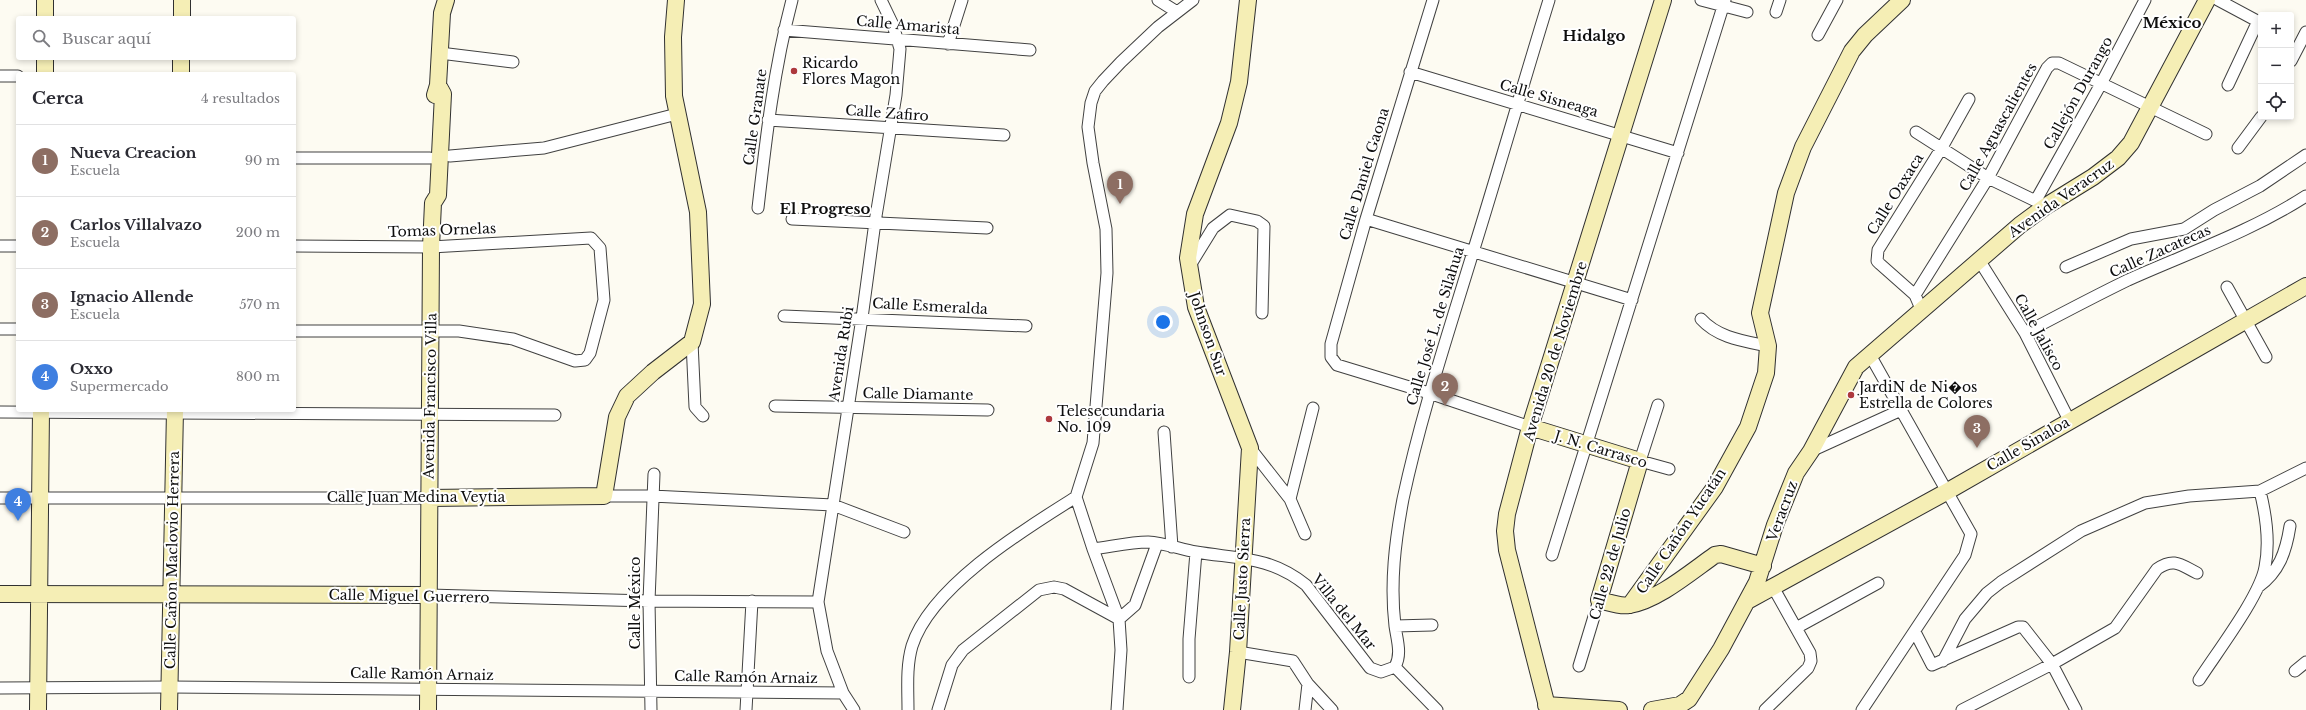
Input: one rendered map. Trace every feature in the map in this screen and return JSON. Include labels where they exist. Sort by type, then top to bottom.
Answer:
[{"type":"street","points":[[45,0],[45,16]]},
{"type":"street","points":[[182,0],[182,16]]},
{"type":"street","points":[[676,0],[672,62],[677,114],[698,212],[702,304],[692,342],[695,407],[703,416]]},
{"type":"street","name":"Calle Granate","points":[[758,208],[768,120],[784,30],[792,0]]},
{"type":"street","name":"Avenida Rubi","points":[[854,710],[843,693],[827,651],[818,602],[862,318],[875,222],[891,129],[900,60],[898,38],[881,0]]},
{"type":"street","points":[[948,44],[962,0]]},
{"type":"street","points":[[1158,0],[1185,4]]},
{"type":"street","name":"Johnson Sur","points":[[1248,0],[1238,82],[1229,123],[1195,214],[1188,258],[1189,268],[1196,307],[1250,448],[1290,499],[1305,534]]},
{"type":"street","name":"Calle Daniel Gaona","points":[[1331,357],[1331,344],[1366,219],[1433,0]]},
{"type":"street","name":"Calle José L. de Silahua","points":[[1395,667],[1398,660],[1398,650],[1392,576],[1394,550],[1404,497],[1428,392],[1474,251],[1549,0]]},
{"type":"street","name":"Avenida 20 de Noviembre","points":[[1547,708],[1507,550],[1505,531],[1509,502],[1530,427],[1577,282],[1662,0]]},
{"type":"street","points":[[1701,0],[1724,3],[1747,12]]},
{"type":"street","points":[[1776,12],[1780,0]]},
{"type":"street","points":[[1818,35],[1837,0]]},
{"type":"street","name":"Calle Cañón Yucatán","points":[[1630,605],[1715,487],[1748,427],[1766,373],[1768,346],[1760,312],[1786,193],[1803,147],[1852,51],[1865,35],[1902,0]]},
{"type":"street","name":"Callejón Durango","points":[[2041,203],[2145,0]]},
{"type":"street","name":"Avenida Veracruz","points":[[1922,311],[2041,203],[2093,177],[2118,158],[2131,143],[2152,106],[2206,0]]},
{"type":"street","points":[[2218,0],[2258,21]]},
{"type":"street","points":[[1552,555],[1724,3]]},
{"type":"street","name":"Avenida Francisco Villa","points":[[428,710],[430,595],[429,414],[433,203],[429,195],[430,158],[435,94],[438,85],[442,4]]},
{"type":"street","points":[[1117,710],[1122,650],[1119,619],[1093,550],[1076,497],[1093,443],[1107,273],[1106,229],[1093,163],[1088,127],[1090,103],[1095,91],[1103,81],[1143,41],[1185,4]]},
{"type":"street","points":[[2228,86],[2258,24]]},
{"type":"street","name":"Calle Amarista","points":[[784,30],[898,38],[948,44],[1030,50]]},
{"type":"street","points":[[2295,42],[2306,32]]},
{"type":"street","points":[[440,53],[513,62]]},
{"type":"street","points":[[45,60],[45,72]]},
{"type":"street","points":[[181,60],[181,72]]},
{"type":"street","name":"Calle Aguascalientes","points":[[1915,295],[1988,178],[2047,68],[2052,63],[2059,63],[2102,82],[2206,134]]},
{"type":"street","name":"Calle Sisneaga","points":[[1410,72],[1621,135],[1678,154]]},
{"type":"street","points":[[0,76],[16,76]]},
{"type":"street","name":"Avenida Francisco Villa","points":[[433,203],[438,195],[443,94],[438,85]]},
{"type":"street","name":"Calle Oaxaca","points":[[1915,295],[1880,264],[1877,260],[1878,250],[1941,149],[1969,99]]},
{"type":"street","points":[[450,156],[544,148],[677,114]]},
{"type":"street","name":"Calle Zafiro","points":[[768,120],[1004,135]]},
{"type":"street","points":[[2238,148],[2260,120]]},
{"type":"street","points":[[1916,132],[1988,178],[2041,203]]},
{"type":"street","points":[[2066,267],[2131,239],[2174,232],[2197,222],[2214,210],[2260,186],[2306,155]]},
{"type":"street","points":[[296,158],[430,158]]},
{"type":"street","name":"Calle Zacatecas","points":[[2025,333],[2128,280],[2209,246],[2278,214],[2306,196]]},
{"type":"street","points":[[1189,268],[1213,228],[1230,215],[1257,221],[1264,226],[1262,313]]},
{"type":"street","points":[[1366,219],[1632,300]]},
{"type":"street","points":[[792,220],[875,222],[987,228]]},
{"type":"street","name":"Tomas Ornelas","points":[[296,246],[432,247],[591,238],[600,248],[604,300],[590,353],[585,360],[575,361],[513,339],[459,331],[431,332]]},
{"type":"street","points":[[0,246],[16,246]]},
{"type":"street","name":"Calle Jalisco","points":[[1979,260],[2025,333],[2069,420]]},
{"type":"street","name":"Calle Sinaloa","points":[[1750,600],[1948,491],[2069,420],[2306,286]]},
{"type":"street","points":[[2227,287],[2248,320],[2266,357]]},
{"type":"street","points":[[1915,295],[1922,311]]},
{"type":"street","name":"Veracruz","points":[[1652,710],[1682,707],[1696,690],[1750,600],[1763,566],[1782,505],[1796,473],[1811,451],[1848,379],[1856,367],[1922,311]]},
{"type":"street","name":"Calle Esmeralda","points":[[784,316],[862,318],[1026,326]]},
{"type":"street","points":[[1701,319],[1707,326],[1728,337],[1768,346]]},
{"type":"street","points":[[0,329],[16,329]]},
{"type":"street","points":[[296,331],[431,332]]},
{"type":"street","points":[[604,496],[617,417],[628,396],[653,372],[692,342]]},
{"type":"street","points":[[1862,710],[1965,555],[1970,543],[1971,534],[1870,355]]},
{"type":"street","name":"J. N. Carrasco","points":[[1331,357],[1337,365],[1428,392],[1587,446],[1669,469]]},
{"type":"street","points":[[1640,461],[1658,405]]},
{"type":"street","name":"Calle Diamante","points":[[776,406],[988,410]]},
{"type":"street","points":[[1290,499],[1313,408]]},
{"type":"street","points":[[1811,451],[1901,410]]},
{"type":"street","points":[[0,412],[16,412]]},
{"type":"street","points":[[38,710],[41,412]]},
{"type":"street","points":[[175,412],[555,415]]},
{"type":"street","name":"Calle Cañon Maclovio Herrera","points":[[170,710],[175,412]]},
{"type":"street","points":[[1164,432],[1172,547]]},
{"type":"street","name":"Calle Justo Sierra","points":[[1232,710],[1238,652],[1242,557],[1250,448]]},
{"type":"street","name":"Calle 22 de Julio","points":[[1579,666],[1640,461]]},
{"type":"street","points":[[1943,661],[1966,619],[1987,593],[2018,570],[2081,531],[2145,503],[2189,496],[2260,491],[2306,468]]},
{"type":"street","name":"Calle México","points":[[651,710],[649,601],[654,474]]},
{"type":"street","points":[[2199,680],[2258,588],[2265,568],[2268,547],[2265,511],[2260,491]]},
{"type":"street","name":"Calle Juan Medina Veytia","points":[[0,498],[40,499],[173,496],[429,498],[652,496],[833,505],[904,532]]},
{"type":"street","points":[[908,710],[908,664],[912,646],[922,626],[943,597],[974,568],[1018,534],[1076,497]]},
{"type":"street","points":[[2258,588],[2272,577],[2288,544],[2290,526]]},
{"type":"street","name":"Villa del Mar","points":[[1093,550],[1141,543],[1157,544],[1196,552],[1242,557],[1272,564],[1296,577],[1306,585],[1370,668],[1381,672],[1395,667]]},
{"type":"street","points":[[1119,619],[1135,605],[1157,544]]},
{"type":"street","points":[[1189,677],[1189,638],[1196,552]]},
{"type":"street","points":[[1599,600],[1630,605],[1660,592],[1715,555],[1728,555],[1763,566]]},
{"type":"street","points":[[1962,710],[2052,664],[2115,628],[2157,569],[2166,563],[2176,562],[2197,573]]},
{"type":"street","points":[[1796,628],[1878,583]]},
{"type":"street","points":[[938,710],[952,665],[963,650],[1038,590],[1054,586],[1064,588],[1119,619]]},
{"type":"street","points":[[1765,710],[1808,668],[1811,661],[1810,653],[1773,587]]},
{"type":"street","name":"Calle Miguel Guerrero","points":[[0,594],[172,593],[430,595],[649,601],[818,602]]},
{"type":"street","points":[[746,710],[752,601]]},
{"type":"street","points":[[1395,626],[1432,625]]},
{"type":"street","points":[[1915,632],[1932,666],[2018,627],[2026,629],[2052,664],[2076,710]]},
{"type":"street","points":[[1238,652],[1293,662],[1299,667],[1308,684],[1332,710]]},
{"type":"street","points":[[2295,671],[2306,662]]},
{"type":"street","points":[[1395,667],[1437,710]]},
{"type":"street","points":[[1305,710],[1308,684]]},
{"type":"street","name":"Calle Ramón Arnaiz","points":[[0,688],[170,687],[843,693]]},
{"type":"street","points":[[1547,708],[1620,710]]},
{"type":"place","name":"Ricardo Flores Magon","points":[[794,71]]},
{"type":"place","name":"Nueva Creacion","points":[[1120,204]]},
{"type":"place","name":"JardiN de Ni�os Estrella de Colores","points":[[1851,395]]},
{"type":"place","name":"Carlos Villalvazo","points":[[1445,406]]},
{"type":"place","name":"Telesecundaria No. 109","points":[[1049,419]]},
{"type":"place","name":"Ignacio Allende","points":[[1977,448]]},
{"type":"place","name":"Oxxo","points":[[18,521]]},
{"type":"district","name":"México","points":[[2172,22]]},
{"type":"district","name":"Hidalgo","points":[[1594,35]]},
{"type":"district","name":"El Progreso","points":[[825,208]]}]
